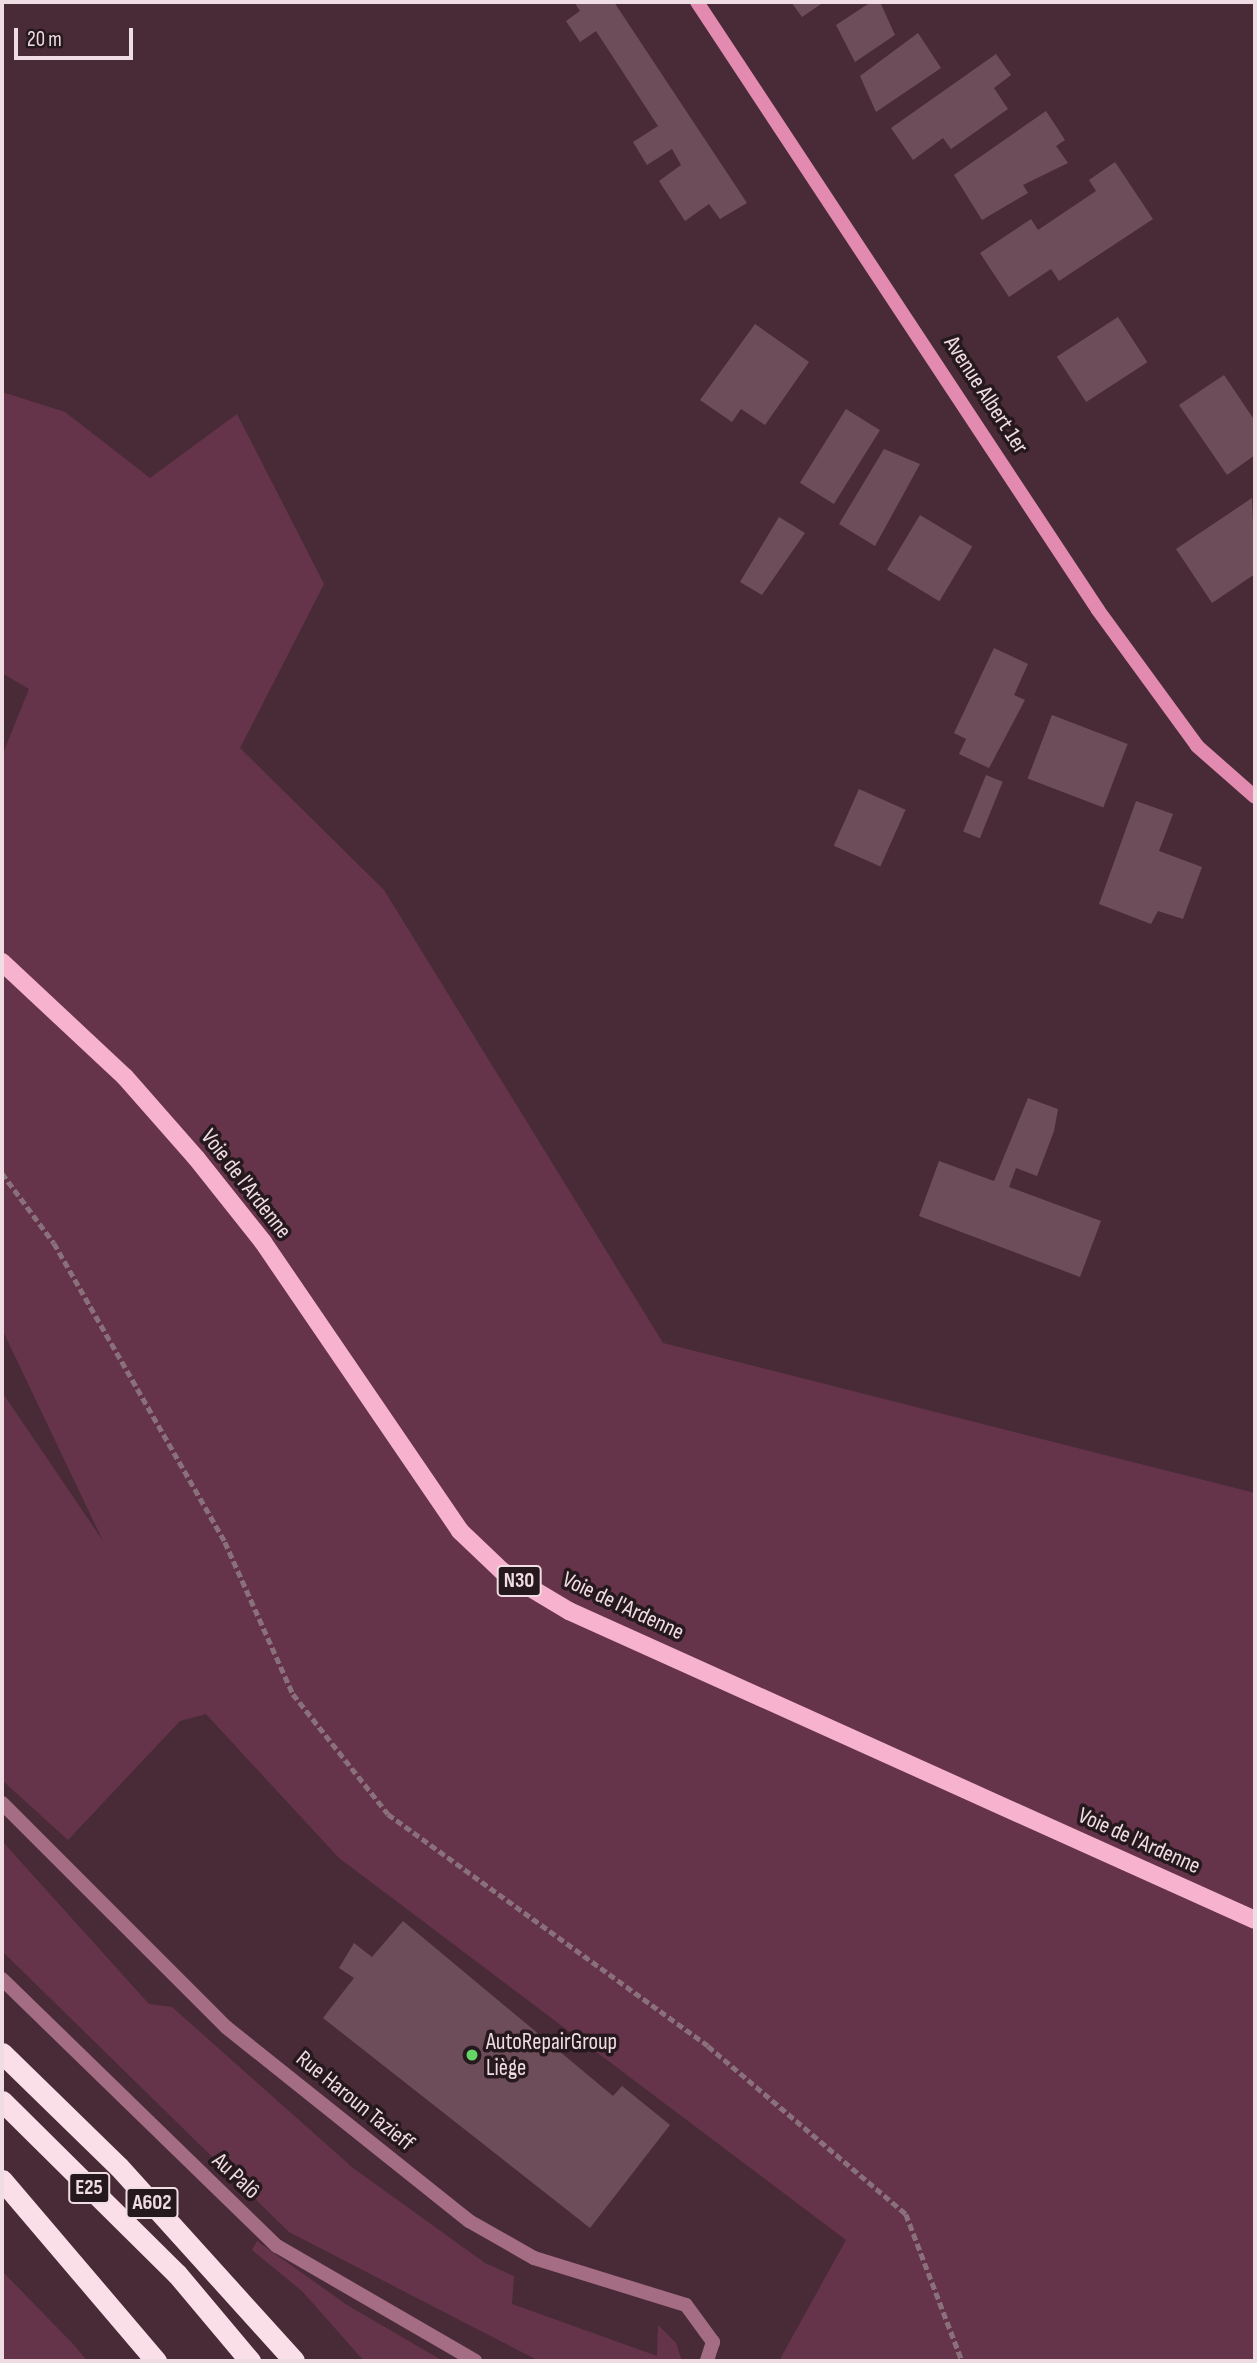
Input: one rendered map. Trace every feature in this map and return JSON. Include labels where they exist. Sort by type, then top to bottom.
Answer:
[{"type":"highway","name":"A602","points":[[2,2053],[119,2167],[294,2361]]},
{"type":"highway","name":"E25","points":[[2,2101],[177,2274],[250,2361]]},
{"type":"highway","name":"E25","points":[[2,2180],[156,2361]]},
{"type":"main road","name":"Voie de l'Ardenne","points":[[2,962],[125,1077],[197,1159],[263,1242],[460,1531],[502,1572],[569,1611],[1255,1920]]},
{"type":"street","name":"Avenue Albert 1er","points":[[697,2],[1098,610],[1196,746],[1255,797]]},
{"type":"street","name":"Rue Haroun Tazieff","points":[[2,1803],[226,2027],[469,2221],[534,2258],[686,2305],[713,2342],[707,2361]]},
{"type":"street","name":"Au Palô","points":[[2,1979],[278,2246],[475,2361]]},
{"type":"path","points":[[2,1173],[54,1243],[225,1542],[293,1693],[388,1814],[708,2046],[906,2214],[962,2361]]},
{"type":"shaded area","points":[[2,392],[65,412],[150,478],[237,414],[324,584],[240,748],[384,890],[663,1343],[1255,1493],[1255,2361],[779,2361],[846,2240],[339,1858],[206,1714],[180,1721],[68,1840],[2,1780],[2,1392],[103,1541],[2,1329],[2,756],[29,689],[2,673]]},
{"type":"shaded area","points":[[2,1841],[149,2004],[172,2007],[353,2168],[485,2263],[514,2276],[512,2304],[657,2356],[658,2325],[676,2343],[682,2361],[539,2361],[289,2232],[2,1951]]},
{"type":"shaded area","points":[[257,2241],[347,2305],[443,2361],[364,2361],[302,2291],[252,2250]]},
{"type":"shaded area","points":[[2,2271],[74,2345],[87,2361],[2,2361]]},
{"type":"building","points":[[574,2],[614,2],[747,203],[720,219],[709,204],[685,221],[659,181],[681,165],[672,149],[647,165],[633,142],[658,126],[596,31],[580,42],[566,21],[580,11]]},
{"type":"building","points":[[791,2],[824,2],[802,17]]},
{"type":"building","points":[[871,2],[880,2],[895,35],[855,62],[836,25]]},
{"type":"building","points":[[918,33],[941,68],[876,112],[860,76]]},
{"type":"building","points":[[996,54],[1011,75],[994,88],[1008,109],[951,149],[943,138],[913,160],[891,128]]},
{"type":"building","points":[[1046,111],[1065,140],[1056,146],[1068,163],[1023,185],[1028,193],[982,220],[954,175]]},
{"type":"building","points":[[1115,162],[1153,219],[1059,281],[1051,269],[1009,297],[980,253],[1031,219],[1038,230],[1096,191],[1089,180]]},
{"type":"building","points":[[1118,317],[1147,362],[1086,402],[1057,357]]},
{"type":"building","points":[[755,324],[809,362],[765,425],[741,409],[732,422],[700,400]]},
{"type":"building","points":[[1224,375],[1255,421],[1255,455],[1227,475],[1179,405]]},
{"type":"building","points":[[846,409],[880,430],[834,504],[800,483]]},
{"type":"building","points":[[884,449],[920,464],[875,546],[839,524]]},
{"type":"building","points":[[1252,498],[1255,574],[1212,603],[1176,549]]},
{"type":"building","points":[[920,515],[972,546],[939,601],[887,570]]},
{"type":"building","points":[[779,517],[805,533],[762,595],[740,582]]},
{"type":"building","points":[[994,648],[1028,664],[1014,695],[1025,700],[989,768],[959,754],[966,739],[954,733]]},
{"type":"building","points":[[1052,715],[1128,744],[1103,808],[1028,778]]},
{"type":"building","points":[[986,775],[1003,782],[980,838],[963,832]]},
{"type":"building","points":[[859,789],[906,810],[880,866],[834,846]]},
{"type":"building","points":[[1136,801],[1173,814],[1159,851],[1202,867],[1183,919],[1158,911],[1151,924],[1099,904]]},
{"type":"building","points":[[1028,1098],[1058,1109],[1054,1131],[1037,1176],[1016,1168],[1009,1187],[1101,1221],[1080,1277],[919,1216],[939,1161],[994,1181]]},
{"type":"building","points":[[403,1921],[613,2096],[622,2086],[670,2125],[590,2228],[323,2018],[354,1978],[339,1968],[354,1943],[372,1957]]},
{"type":"place","name":"AutoRepairGroup Liège","points":[[472,2055]]}]
